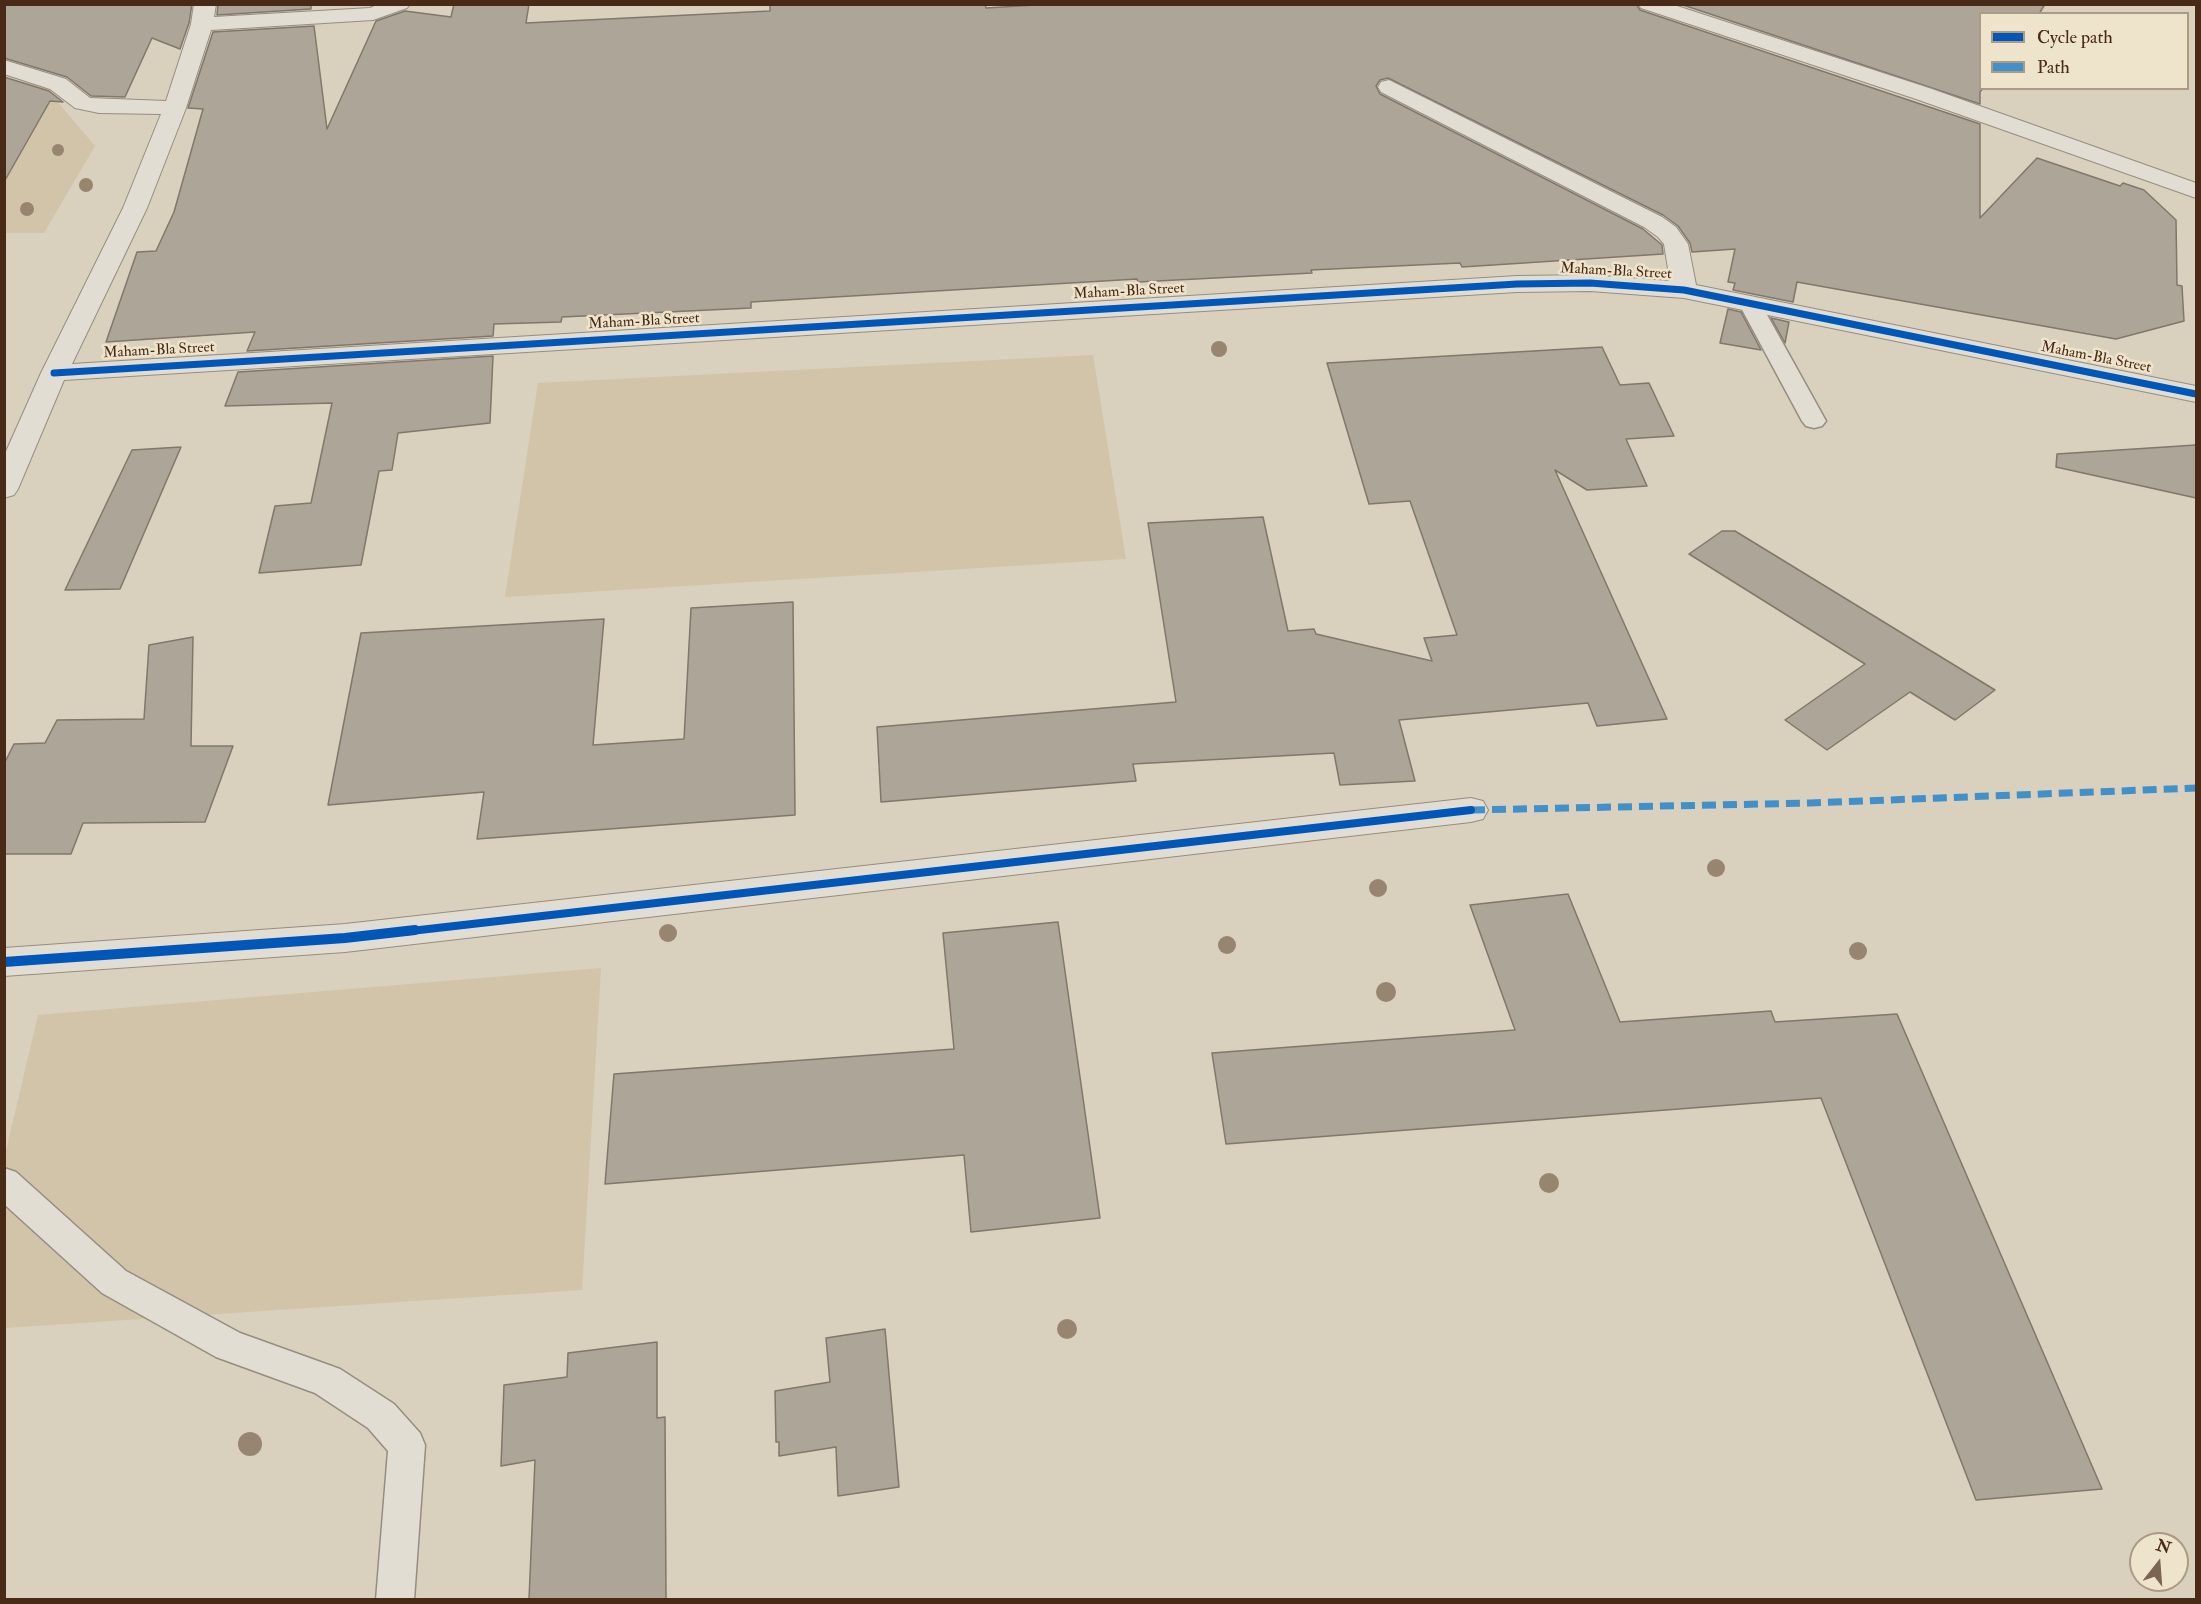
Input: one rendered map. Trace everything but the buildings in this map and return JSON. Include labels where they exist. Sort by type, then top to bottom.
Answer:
[{"type":"street","points":[[4,489],[54,373],[135,208],[175,108],[204,14],[373,14],[400,4]]},
{"type":"street","points":[[1648,4],[1924,94],[2196,191]]},
{"type":"street","points":[[4,67],[58,84],[83,102],[99,106],[175,108]]},
{"type":"street","points":[[1389,87],[1653,222],[1667,232],[1676,244],[1684,290]]},
{"type":"street","name":"Maham-Bla Street","points":[[54,373],[1517,284],[1590,283],[1684,290],[2196,393]]},
{"type":"street","points":[[4,962],[345,938],[1471,810]]},
{"type":"lane","points":[[1750,303],[1814,421]]},
{"type":"lane","points":[[4,1182],[114,1282],[229,1345],[327,1381],[381,1416],[407,1445],[395,1599]]},
{"type":"shaded area","points":[[5,78],[45,87],[95,146],[44,233],[5,233]]},
{"type":"shaded area","points":[[1093,355],[1126,559],[505,597],[538,383]]},
{"type":"shaded area","points":[[601,968],[582,1290],[5,1328],[5,1155],[38,1015]]},
{"type":"marked path","points":[[1471,810],[1811,803],[2196,788]]},
{"type":"cycle path","points":[[54,373],[1517,284],[1590,283],[1684,290],[2196,394]]},
{"type":"cycle path","points":[[4,962],[345,938],[1471,810]]}]
